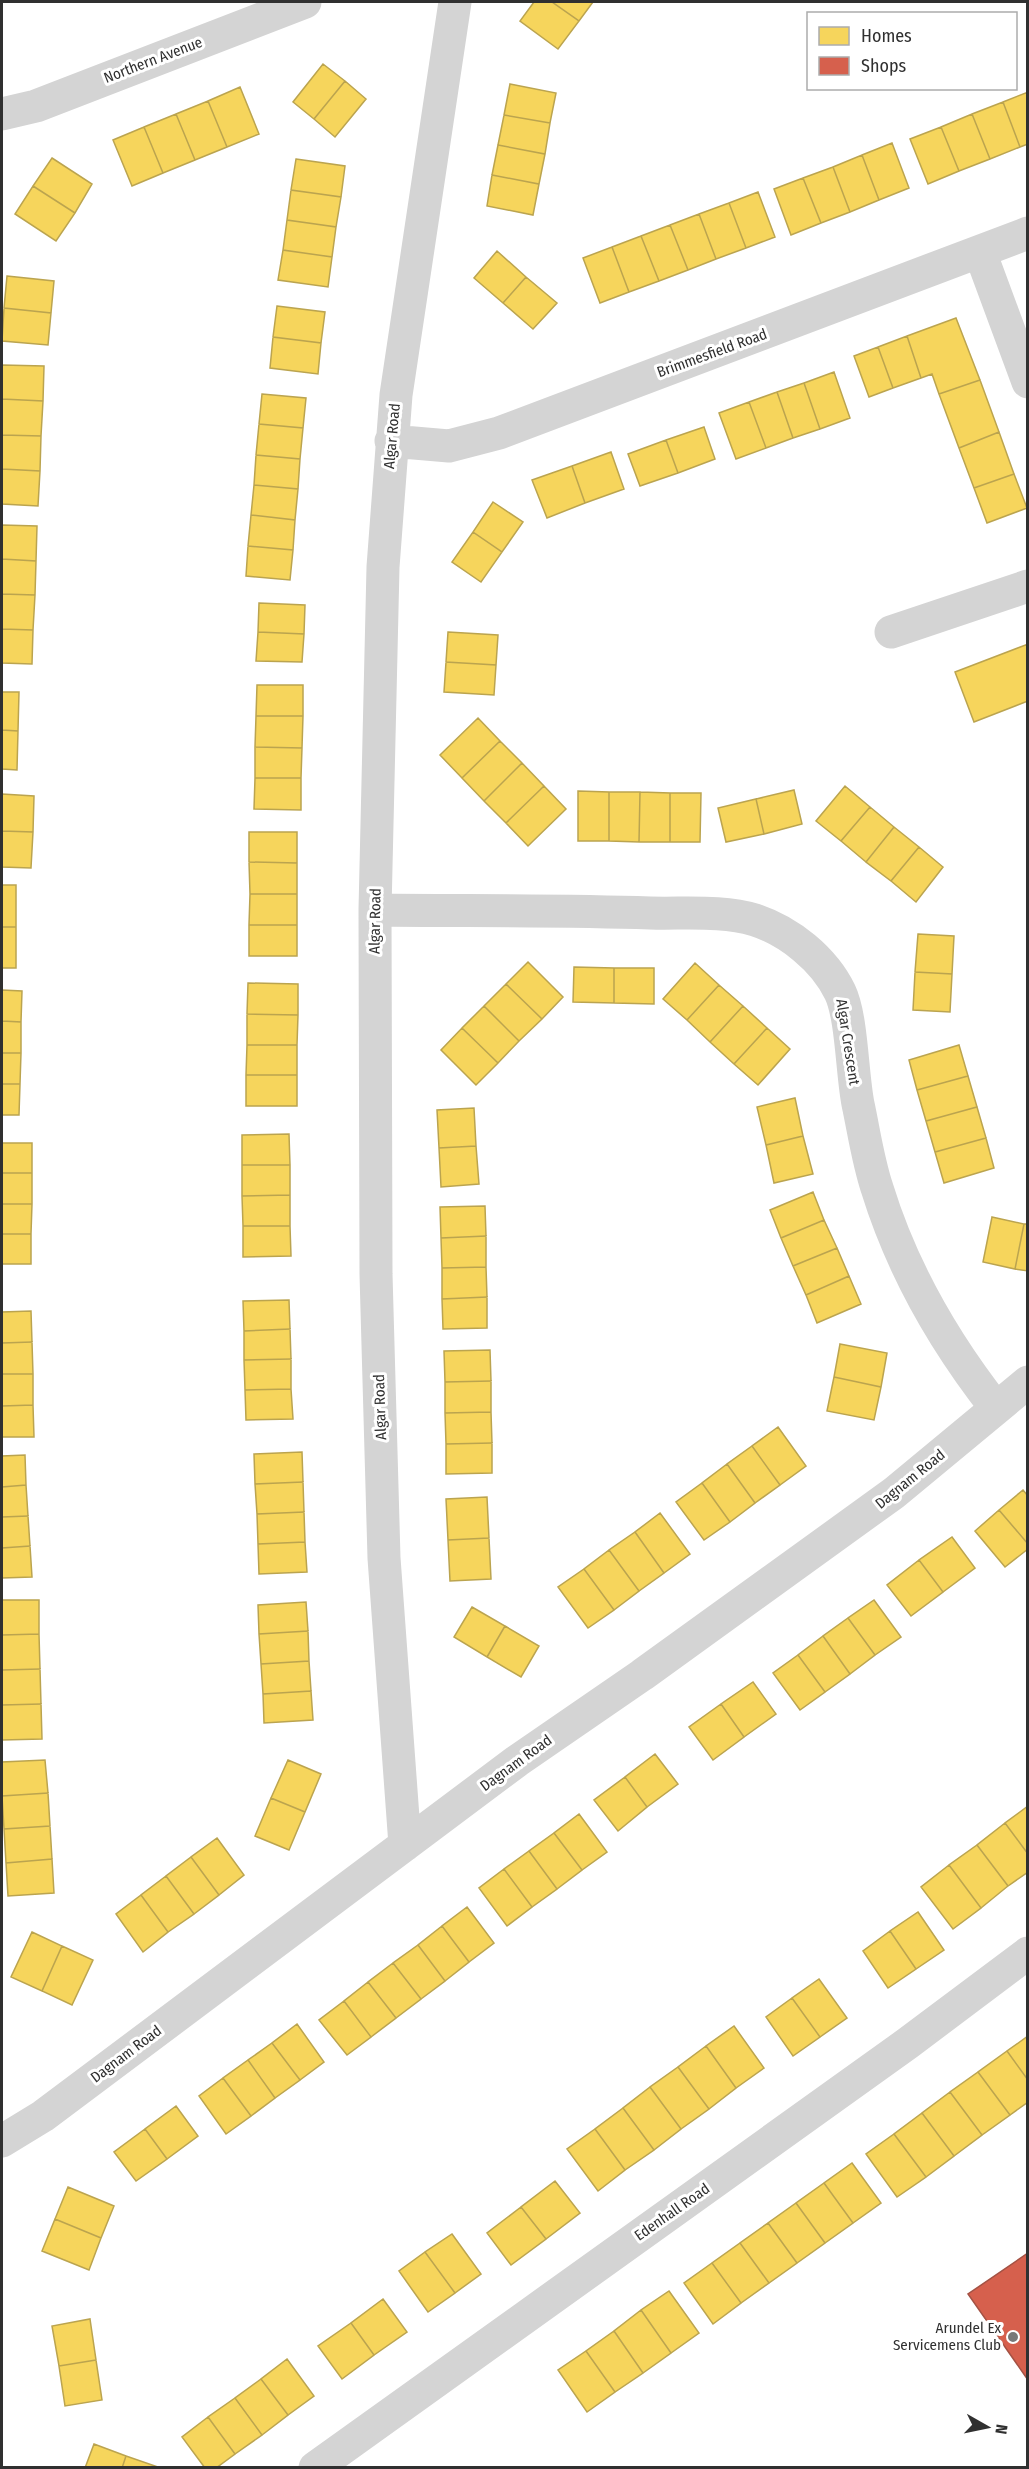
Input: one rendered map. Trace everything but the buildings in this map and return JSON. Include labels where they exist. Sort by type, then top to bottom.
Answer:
[{"type":"street","name":"Northern Avenue","points":[[2,114],[36,106],[304,2]]},
{"type":"street","name":"Algar Road","points":[[405,1845],[384,1558],[376,1274],[375,910],[383,567],[391,441],[411,284],[455,2]]},
{"type":"street","name":"Brimmesfield Road","points":[[391,441],[449,446],[499,433],[1028,233]]},
{"type":"street","points":[[980,252],[1028,382]]},
{"type":"street","points":[[891,632],[1028,586]]},
{"type":"street","name":"Algar Crescent","points":[[375,910],[602,911],[722,915],[753,919],[791,937],[818,961],[841,993],[857,1101],[876,1187],[906,1265],[945,1337],[996,1408]]},
{"type":"street","name":"Dagnam Road","points":[[2,2141],[43,2116],[517,1761],[642,1675],[894,1493],[1028,1382]]},
{"type":"street","name":"Edenhall Road","points":[[315,2468],[908,2043],[1028,1953]]},
{"type":"place","name":"Arundel Ex Servicemens Club","points":[[1013,2337]]}]
